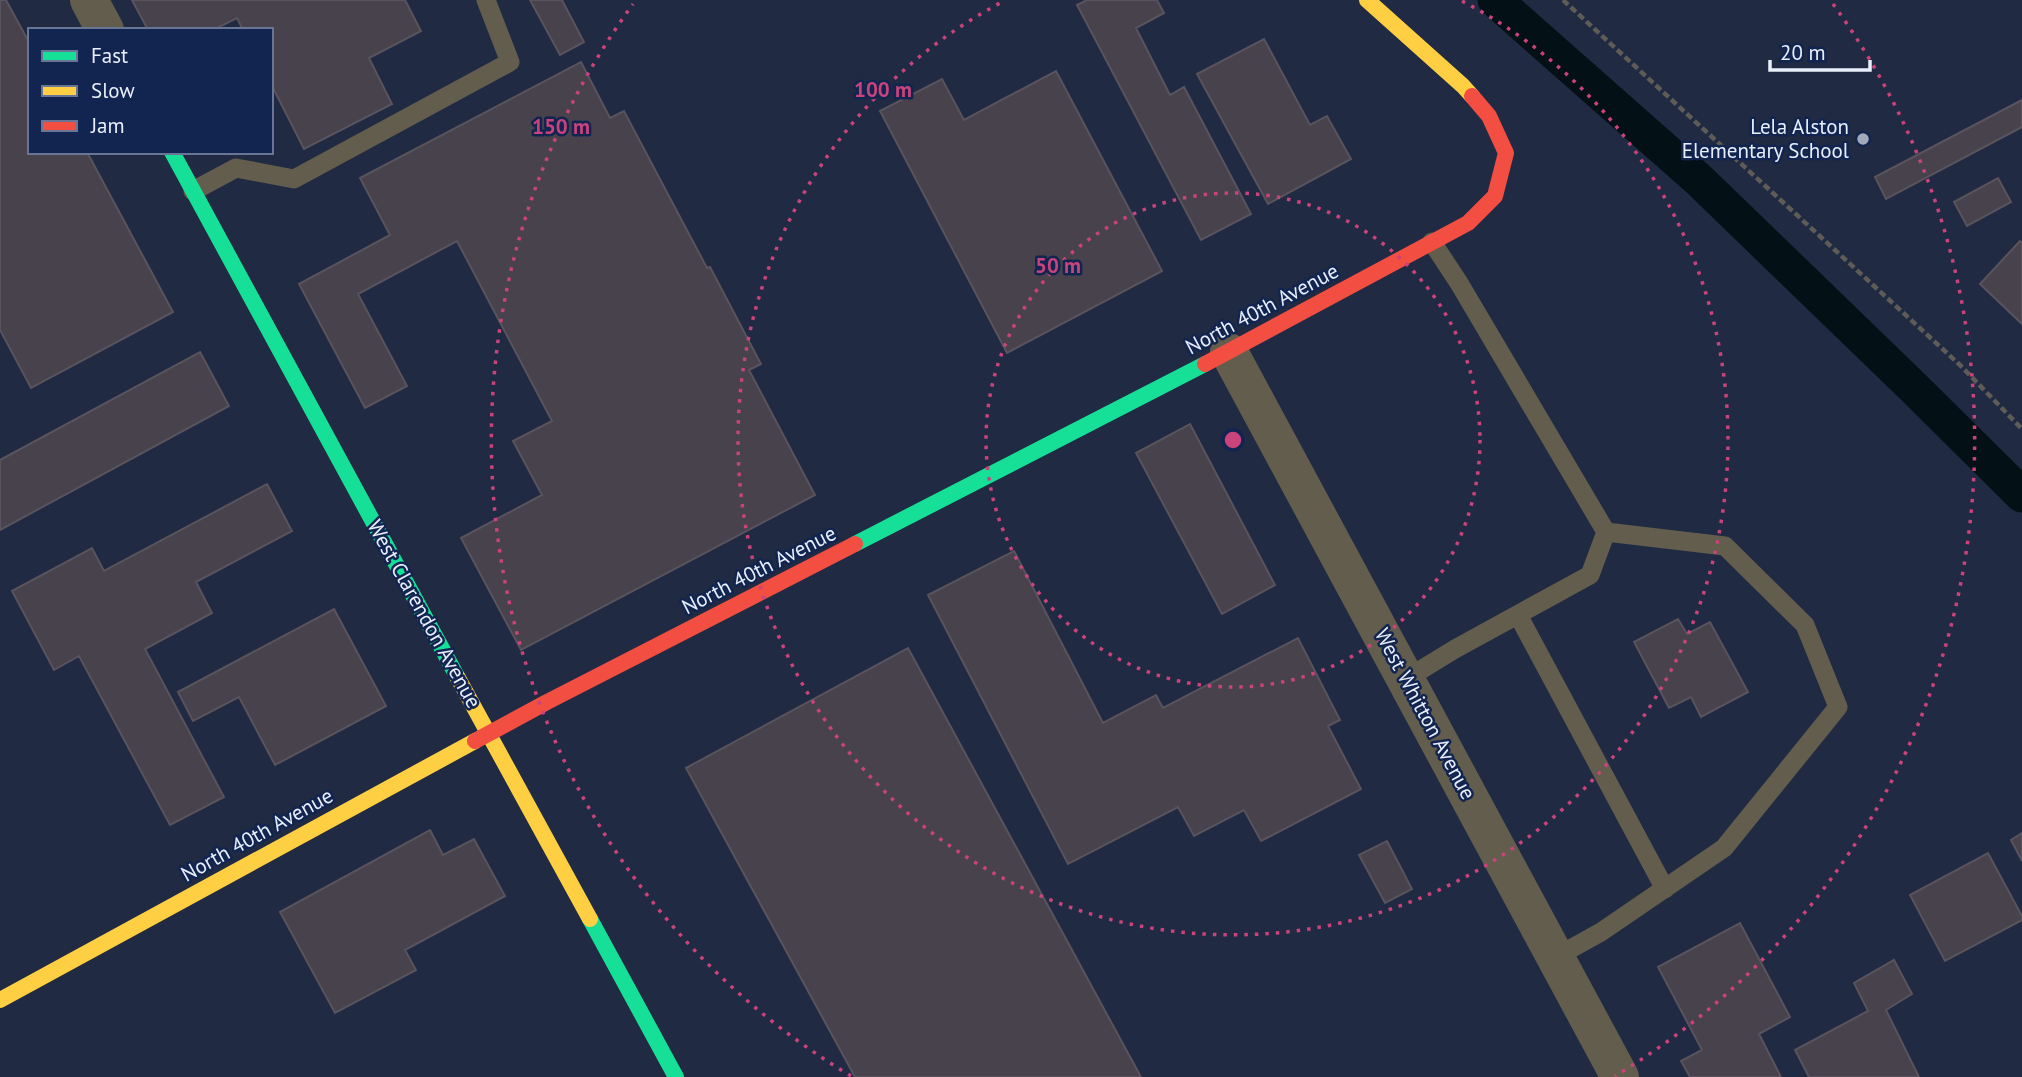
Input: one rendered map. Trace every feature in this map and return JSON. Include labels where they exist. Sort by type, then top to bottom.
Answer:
[{"type":"street","points":[[89,0],[104,28]]},
{"type":"street","name":"North 40th Avenue","points":[[0,1000],[489,733],[1229,352],[1468,223],[1495,196],[1506,153],[1489,116],[1463,86],[1367,0]]},
{"type":"street","name":"West Clarendon Avenue","points":[[173,154],[676,1077]]},
{"type":"street","name":"West Whitton Avenue","points":[[1229,352],[1620,1077]]},
{"type":"lane","points":[[193,191],[236,167],[294,179],[510,62],[486,0]]},
{"type":"lane","points":[[1432,242],[1606,532]]},
{"type":"lane","points":[[1406,679],[1590,575],[1606,532]]},
{"type":"lane","points":[[1556,957],[1601,932],[1724,848],[1838,708],[1805,625],[1725,546],[1606,532]]},
{"type":"lane","points":[[1518,615],[1665,889]]},
{"type":"path","points":[[1563,0],[1959,365],[2022,429]]},
{"type":"building","points":[[0,0],[6,0],[28,40],[28,154],[88,154],[173,312],[31,388],[0,330]]},
{"type":"building","points":[[132,0],[405,0],[421,31],[369,58],[392,104],[304,149],[273,88],[273,28],[242,28],[237,18],[217,28],[147,28]]},
{"type":"building","points":[[530,0],[562,0],[584,42],[560,55]]},
{"type":"building","points":[[1087,0],[1157,0],[1164,13],[1136,28],[1170,95],[1184,87],[1251,214],[1201,240],[1077,5]]},
{"type":"building","points":[[1264,39],[1310,125],[1327,116],[1351,159],[1268,204],[1197,74]]},
{"type":"building","points":[[581,62],[610,118],[624,111],[707,268],[710,267],[761,364],[749,370],[815,495],[521,650],[461,538],[542,495],[513,441],[552,421],[457,241],[358,294],[407,386],[365,408],[299,284],[390,235],[360,178]]},
{"type":"building","points":[[1056,71],[1162,271],[1007,353],[880,111],[942,79],[964,120]]},
{"type":"building","points":[[2022,100],[2022,127],[1886,199],[1875,177]]},
{"type":"building","points":[[1998,178],[2011,202],[1967,226],[1954,202]]},
{"type":"building","points":[[2020,241],[2022,243],[2022,324],[1980,284]]},
{"type":"building","points":[[200,352],[229,406],[0,530],[0,460]]},
{"type":"building","points":[[1190,424],[1275,585],[1222,614],[1136,453]]},
{"type":"building","points":[[267,484],[292,531],[196,582],[212,613],[145,649],[224,797],[170,825],[79,656],[54,670],[12,591],[92,548],[104,571]]},
{"type":"building","points":[[1014,551],[1103,723],[1156,695],[1163,708],[1298,638],[1340,720],[1328,726],[1361,789],[1261,841],[1244,810],[1194,836],[1178,807],[1068,864],[928,595]]},
{"type":"building","points":[[334,609],[386,706],[275,765],[239,697],[193,721],[178,692]]},
{"type":"building","points":[[1678,619],[1687,634],[1710,622],[1748,692],[1701,717],[1691,697],[1669,708],[1634,642]]},
{"type":"building","points":[[908,648],[1141,1077],[855,1077],[686,768]]},
{"type":"building","points":[[430,830],[443,855],[474,839],[505,896],[405,950],[416,970],[335,1013],[280,912]]},
{"type":"building","points":[[2022,833],[2022,861],[2011,840]]},
{"type":"building","points":[[1387,841],[1412,889],[1385,903],[1359,855]]},
{"type":"building","points":[[1988,853],[2022,920],[1945,961],[1910,895]]},
{"type":"building","points":[[1740,923],[1790,1017],[1759,1034],[1781,1077],[1690,1077],[1681,1061],[1702,1050],[1658,967]]},
{"type":"building","points":[[1894,960],[1912,994],[1886,1010],[1919,1077],[1809,1077],[1795,1050],[1868,1011],[1854,983]]},
{"type":"waterway","points":[[1495,0],[1699,180],[2022,495]]},
{"type":"traffic: fast","points":[[173,154],[458,678]]},
{"type":"traffic: fast","points":[[855,544],[1205,364]]},
{"type":"traffic: fast","points":[[590,919],[676,1077]]},
{"type":"traffic: slow","points":[[1367,0],[1472,96]]},
{"type":"traffic: slow","points":[[458,678],[590,919]]},
{"type":"traffic: slow","points":[[0,1000],[475,741]]},
{"type":"traffic: jam","points":[[1205,364],[1468,223],[1495,196],[1506,153],[1489,116],[1472,96]]},
{"type":"traffic: jam","points":[[475,741],[855,544]]},
{"type":"place","name":"Lela Alston Elementary School","points":[[1863,139]]}]
